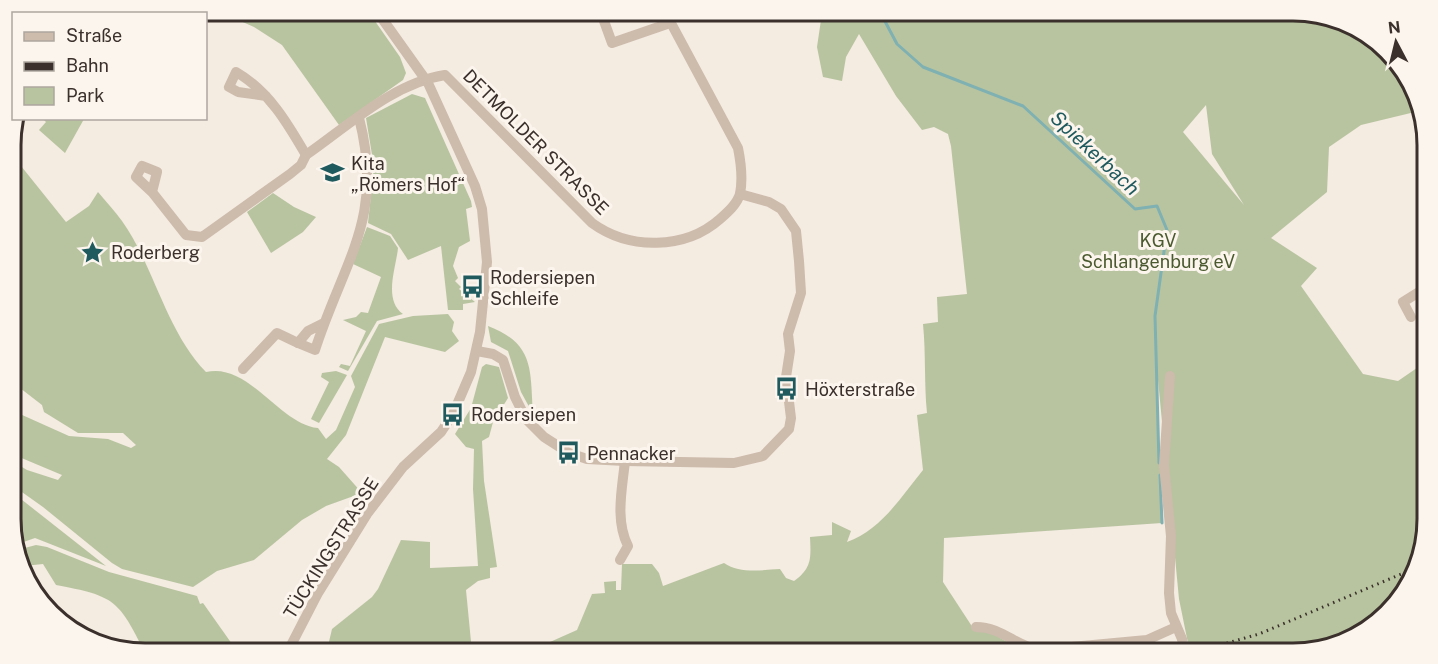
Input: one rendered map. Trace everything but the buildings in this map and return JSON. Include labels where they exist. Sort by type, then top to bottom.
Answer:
[{"type":"street","name":"TÜCKINGSTRASSE","points":[[292,643],[318,593],[367,514],[403,466],[441,432],[453,414],[471,372],[477,351],[487,274],[482,209],[446,117],[426,80],[384,21]]},
{"type":"street","points":[[477,351],[493,354],[503,360],[515,397],[526,418],[544,437],[569,453],[587,459],[748,461],[763,456],[789,429],[791,418],[786,377],[788,334],[801,293],[796,231],[781,209],[775,205],[740,195],[741,166],[738,148],[670,23],[612,43],[604,21]]},
{"type":"street","name":"DETMOLDER STRASSE","points":[[426,80],[445,75],[592,224],[616,237],[660,243],[689,237],[716,223],[735,204],[740,195]]},
{"type":"street","points":[[152,192],[186,234],[202,237],[290,174],[306,155],[408,87],[426,80]]},
{"type":"street","points":[[266,96],[287,123],[306,155]]},
{"type":"street","points":[[243,369],[277,333],[315,350],[364,222],[369,171],[359,118]]},
{"type":"street","points":[[1411,317],[1403,302],[1417,293]]},
{"type":"street","points":[[298,343],[308,330],[324,323]]},
{"type":"street","points":[[1170,376],[1164,465],[1172,536],[1168,593],[1171,613],[1182,639]]},
{"type":"street","points":[[620,560],[628,546],[621,533],[620,519],[625,461]]},
{"type":"street","points":[[976,627],[998,630],[1018,643]]},
{"type":"street","points":[[1115,643],[1147,640],[1176,627]]},
{"type":"green space","points":[[240,21],[375,21],[400,57],[406,73],[403,80],[339,125],[282,45]]},
{"type":"green space","name":"KGV Schlangenburg eV","points":[[821,21],[1293,21],[1317,23],[1340,30],[1366,46],[1366,72],[1392,72],[1408,98],[1413,112],[1361,125],[1329,147],[1327,192],[1271,238],[1317,268],[1301,286],[1363,374],[1398,381],[1417,368],[1415,543],[1408,566],[1386,601],[1362,622],[1348,630],[1317,641],[1188,643],[1179,599],[1156,359],[1162,523],[944,538],[943,582],[975,631],[988,631],[1009,643],[542,643],[577,630],[592,594],[605,593],[604,582],[616,581],[616,590],[621,590],[622,564],[652,564],[659,573],[663,586],[724,563],[744,570],[780,569],[786,578],[794,581],[804,572],[809,562],[810,537],[832,535],[832,522],[851,531],[847,542],[859,537],[889,512],[923,470],[917,415],[927,413],[923,324],[938,322],[937,297],[967,294],[948,134],[934,127],[922,130],[896,96],[859,34],[846,57],[842,81],[823,77],[817,47]],"holes":[[[1206,105],[1212,154],[1244,205],[1183,132]]]},
{"type":"green space","points":[[412,94],[425,98],[471,201],[472,207],[466,209],[470,241],[459,247],[453,266],[458,278],[455,281],[461,287],[459,289],[475,302],[463,304],[463,310],[448,310],[441,246],[408,260],[391,234],[368,223],[374,167],[366,118]]},
{"type":"green space","points":[[44,120],[83,120],[65,153],[39,130],[46,122]]},
{"type":"green space","points":[[21,166],[66,222],[89,206],[98,192],[119,217],[133,239],[180,337],[206,372],[222,371],[236,376],[250,384],[290,416],[304,424],[318,428],[326,439],[336,430],[355,387],[351,376],[379,324],[413,316],[448,314],[454,322],[452,331],[459,341],[445,352],[385,337],[346,435],[327,459],[339,467],[362,493],[326,506],[302,520],[254,560],[217,571],[193,587],[122,569],[21,491],[21,466],[58,480],[62,475],[21,458],[21,414],[69,436],[108,439],[131,448],[136,445],[123,433],[78,433],[44,412],[42,405],[21,389]]},
{"type":"green space","points":[[273,193],[294,207],[316,217],[303,232],[271,253],[247,212]]},
{"type":"green space","points":[[367,227],[390,236],[398,248],[392,292],[397,308],[403,314],[377,321],[348,371],[339,367],[341,364],[350,366],[366,331],[343,320],[356,317],[361,312],[368,313],[381,277],[353,264]]},
{"type":"green space","points":[[488,326],[503,333],[522,350],[530,372],[533,414],[521,392],[508,351],[491,342]]},
{"type":"green space","points":[[486,364],[499,367],[508,398],[493,422],[489,437],[482,441],[484,481],[497,567],[490,568],[490,578],[478,581],[466,590],[471,643],[329,643],[332,629],[372,597],[378,589],[401,540],[430,542],[430,568],[478,566],[473,489],[474,449],[466,447],[455,434],[471,408],[482,367]]},
{"type":"green space","points":[[336,371],[347,375],[319,423],[311,419],[329,382],[321,377],[322,373]]},
{"type":"green space","points":[[21,499],[106,566],[35,538],[23,542]]},
{"type":"green space","points":[[36,545],[47,547],[109,572],[197,596],[200,604],[203,603],[231,643],[140,643],[121,611],[113,603],[91,593],[56,585],[43,564],[30,565],[24,548]]},
{"type":"waterway","name":"Spiekerbach","points":[[885,21],[897,44],[923,67],[1023,106],[1135,209],[1157,206],[1167,230],[1155,316],[1159,463]]},
{"type":"waterway","name":"Spiekerbach","points":[[1160,475],[1162,523]]},
{"type":"tunnel","points":[[1182,639],[1183,643]]},
{"type":"railway","points":[[1227,643],[1259,634],[1404,573]]},
{"type":"place","name":"Kita „Römers Hof“","points":[[333,173]]},
{"type":"place","name":"Roderberg","points":[[93,252]]},
{"type":"place","name":"Rodersiepen Schleife","points":[[472,287]]},
{"type":"place","name":"Höxterstraße","points":[[787,389]]},
{"type":"place","name":"Rodersiepen","points":[[453,414]]},
{"type":"place","name":"Pennacker","points":[[569,453]]}]
